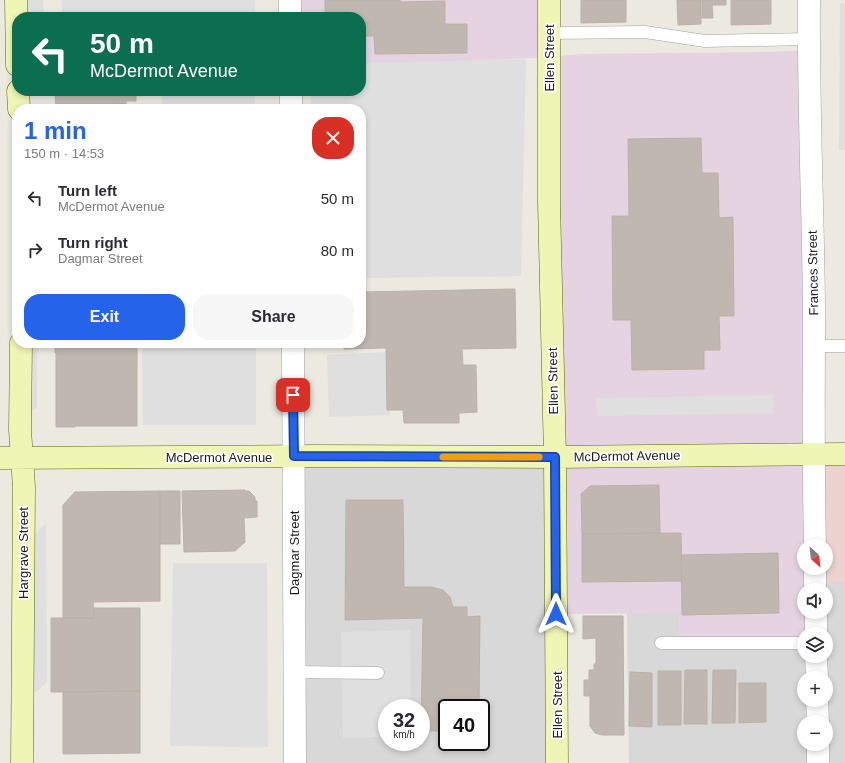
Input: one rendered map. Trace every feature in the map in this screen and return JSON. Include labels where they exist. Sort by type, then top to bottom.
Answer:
[{"type":"street","points":[[16,0],[16,12]]},
{"type":"street","points":[[290,0],[290,12]]},
{"type":"street","name":"Ellen Street","points":[[548,0],[549,202],[555,457],[557,763]]},
{"type":"street","name":"Frances Street","points":[[809,0],[808,39],[814,300],[814,539]]},
{"type":"street","name":"Hargrave Street","points":[[21,348],[20,430],[24,487],[22,763]]},
{"type":"street","name":"Dagmar Street","points":[[293,348],[295,763]]},
{"type":"street","name":"McDermot Avenue","points":[[0,458],[294,456],[555,457],[845,454]]},
{"type":"street","points":[[818,751],[818,763]]},
{"type":"lane","points":[[549,33],[645,32],[705,41],[808,39]]},
{"type":"lane","points":[[813,346],[845,346]]},
{"type":"lane","points":[[661,643],[797,643]]},
{"type":"lane","points":[[294,672],[378,673]]},
{"type":"shaded area","points":[[26,0],[43,0],[44,12],[25,12]]},
{"type":"shaded area","points":[[62,0],[255,0],[255,12],[62,12]]},
{"type":"shaded area","points":[[290,0],[549,0],[550,57],[366,66],[366,12],[290,12]]},
{"type":"shaded area","points":[[840,3],[845,3],[845,150],[839,150]]},
{"type":"shaded area","points":[[808,50],[805,539],[797,539],[797,575],[804,575],[804,583],[797,583],[797,619],[816,619],[816,627],[797,627],[797,643],[680,643],[679,613],[556,614],[550,57],[581,54],[771,52]]},
{"type":"shaded area","points":[[526,59],[521,276],[366,278],[366,104],[311,104],[311,96],[366,96],[366,63]]},
{"type":"shaded area","points":[[162,96],[255,96],[255,104],[162,104]]},
{"type":"shaded area","points":[[25,348],[39,348],[37,352],[37,407],[25,417]]},
{"type":"shaded area","points":[[142,348],[256,348],[256,425],[143,425]]},
{"type":"shaded area","points":[[387,352],[390,415],[329,417],[327,355]]},
{"type":"shaded area","points":[[773,395],[773,413],[597,416],[596,398]]},
{"type":"shaded area","points":[[813,454],[845,454],[845,582],[815,582],[820,575],[833,575],[833,539],[815,539]]},
{"type":"shaded area","points":[[294,456],[555,457],[557,763],[295,763]]},
{"type":"shaded area","points":[[46,523],[47,682],[28,699],[30,539]]},
{"type":"shaded area","points":[[173,563],[267,563],[268,747],[170,746]]},
{"type":"shaded area","points":[[815,582],[845,582],[845,763],[629,763],[627,613],[679,613],[680,643],[797,643],[797,663],[833,663],[833,627],[826,627],[826,619],[833,619],[833,583]]},
{"type":"shaded area","points":[[410,630],[411,699],[378,699],[378,737],[343,738],[341,632]]},
{"type":"building","points":[[325,0],[400,0],[400,2],[445,1],[445,24],[467,24],[467,53],[375,54],[374,36],[366,36],[366,12],[325,12]]},
{"type":"building","points":[[581,0],[626,0],[626,22],[581,23]]},
{"type":"building","points":[[677,0],[701,0],[701,24],[678,25]]},
{"type":"building","points":[[702,0],[726,0],[726,5],[712,5],[713,18],[702,18]]},
{"type":"building","points":[[731,0],[771,0],[771,24],[731,25]]},
{"type":"building","points":[[55,96],[136,96],[136,101],[126,101],[126,104],[56,104]]},
{"type":"building","points":[[701,138],[702,173],[718,173],[719,218],[733,217],[734,316],[719,316],[720,350],[704,350],[704,369],[632,370],[631,320],[613,320],[612,216],[629,216],[628,139]]},
{"type":"building","points":[[515,289],[516,348],[462,349],[463,365],[476,365],[477,412],[459,413],[459,423],[404,423],[403,410],[387,410],[386,348],[344,349],[366,348],[366,292]]},
{"type":"building","points":[[55,348],[137,348],[137,426],[56,427]]},
{"type":"building","points":[[659,485],[660,533],[582,534],[581,494],[590,486]]},
{"type":"building","points":[[245,490],[244,491],[249,491],[255,497],[255,501],[257,501],[257,517],[244,518],[245,542],[235,551],[184,552],[182,491]]},
{"type":"building","points":[[160,491],[160,601],[93,602],[94,618],[63,618],[63,505],[75,492]]},
{"type":"building","points":[[160,491],[180,491],[180,544],[160,544]]},
{"type":"building","points":[[346,500],[403,500],[404,587],[431,587],[443,590],[450,597],[453,607],[467,607],[467,617],[480,616],[479,699],[438,699],[438,731],[430,731],[430,699],[422,699],[423,618],[345,620]]},
{"type":"building","points":[[681,533],[682,581],[582,582],[582,534]]},
{"type":"building","points":[[778,553],[779,613],[682,615],[681,555]]},
{"type":"building","points":[[93,608],[140,608],[140,691],[51,692],[51,618],[94,618]]},
{"type":"building","points":[[583,616],[623,616],[624,735],[602,735],[595,733],[590,726],[590,696],[584,696],[584,680],[589,680],[589,670],[594,670],[594,664],[596,664],[596,638],[583,639]]},
{"type":"building","points":[[685,670],[707,670],[707,724],[684,724]]},
{"type":"building","points":[[713,670],[736,670],[735,723],[712,723]]},
{"type":"building","points":[[658,671],[681,671],[681,725],[658,725]]},
{"type":"building","points":[[630,672],[652,673],[652,727],[629,726]]},
{"type":"building","points":[[739,683],[766,683],[766,722],[739,723]]},
{"type":"building","points":[[140,691],[140,753],[63,754],[63,692]]},
{"type":"slow traffic","points":[[443,457],[539,457]]},
{"type":"route","points":[[293,395],[294,456],[555,457],[556,614]]}]
